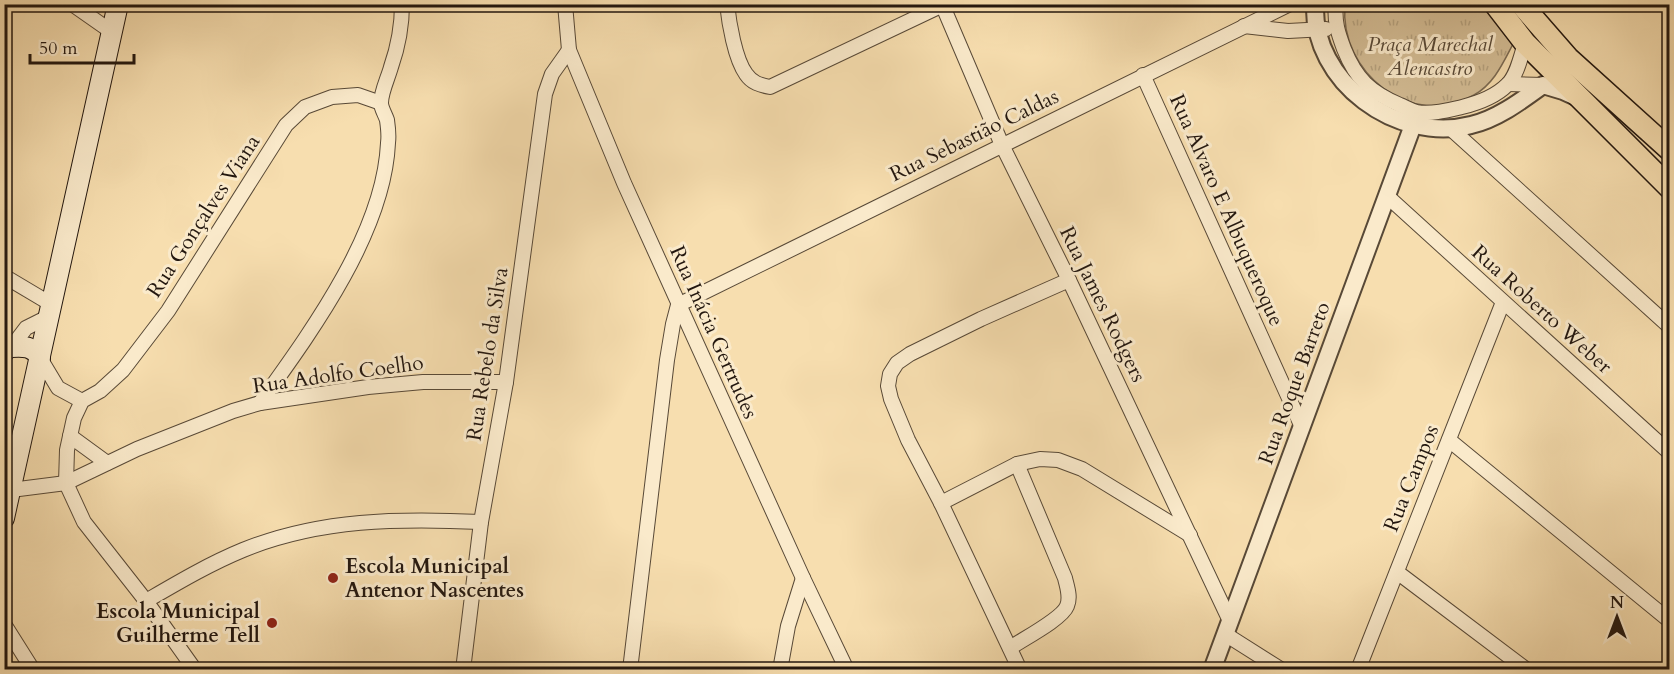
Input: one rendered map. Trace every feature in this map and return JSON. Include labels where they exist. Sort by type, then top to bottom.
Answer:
[{"type":"main road","points":[[4,518],[118,4]]},
{"type":"main road","points":[[1495,4],[1525,43],[1670,188]]},
{"type":"main road","points":[[1521,4],[1568,58],[1670,150]]},
{"type":"main road","points":[[8,352],[30,348],[40,357]]},
{"type":"street","points":[[72,4],[112,32]]},
{"type":"street","points":[[260,403],[303,344],[340,283],[376,202],[386,166],[389,141],[387,119],[381,103],[398,47],[402,4]]},
{"type":"street","name":"Rua Inácia Gertrudes","points":[[565,4],[569,50],[624,183],[803,578],[847,669]]},
{"type":"street","points":[[727,4],[728,17],[745,73],[760,85],[770,87],[943,5]]},
{"type":"street","name":"Rua Sebastião Caldas","points":[[678,305],[1290,4]]},
{"type":"street","name":"Rua James Rodgers","points":[[943,5],[1002,145],[1190,535],[1228,627]]},
{"type":"street","points":[[1314,5],[1324,52],[1335,71],[1348,86],[1381,113],[1415,119],[1471,105],[1492,96],[1508,84],[1525,43]]},
{"type":"street","points":[[1314,5],[1336,17],[1350,64],[1362,81],[1431,129],[1470,125],[1488,119],[1543,85]]},
{"type":"street","points":[[1244,26],[1274,30],[1318,30],[1336,17]]},
{"type":"street","name":"Rua Rebelo da Silva","points":[[463,669],[481,522],[506,382],[545,94],[552,74],[569,50]]},
{"type":"street","name":"Rua Alvaro E Albuqueroque","points":[[1143,75],[1302,427]]},
{"type":"street","points":[[1508,84],[1543,85],[1577,97]]},
{"type":"street","name":"Rua Gonçalves Viana","points":[[82,401],[118,376],[162,320],[286,125],[305,107],[332,97],[358,95],[381,103]]},
{"type":"street","name":"Rua Roque Barreto","points":[[1212,669],[1415,119]]},
{"type":"street","points":[[1450,128],[1670,327]]},
{"type":"street","name":"Rua Roberto Weber","points":[[1387,196],[1668,447]]},
{"type":"street","points":[[4,276],[49,311],[26,328],[8,352]]},
{"type":"street","points":[[1020,669],[941,503],[908,440],[888,386],[890,374],[897,363],[910,354],[1069,280]]},
{"type":"street","name":"Rua Campos","points":[[1358,669],[1503,302]]},
{"type":"street","points":[[630,669],[667,360],[678,305]]},
{"type":"street","points":[[40,357],[58,388],[82,401],[74,418],[70,436],[66,483],[84,522],[146,601],[195,669]]},
{"type":"street","name":"Rua Adolfo Coelho","points":[[11,490],[66,483],[107,463],[223,415],[260,403],[423,382],[506,382]]},
{"type":"street","points":[[70,436],[107,463]]},
{"type":"street","points":[[1449,440],[1670,621]]},
{"type":"street","points":[[941,503],[1017,464],[1040,459],[1058,460],[1082,469],[1190,535]]},
{"type":"street","points":[[1010,648],[1058,616],[1067,607],[1068,594],[1065,578],[1017,464]]},
{"type":"street","points":[[146,601],[194,573],[244,550],[296,533],[348,523],[393,520],[481,522]]},
{"type":"street","points":[[1397,572],[1527,669]]},
{"type":"street","points":[[780,669],[788,626],[803,578]]},
{"type":"street","points":[[4,624],[33,669]]},
{"type":"street","points":[[1228,627],[1281,669]]},
{"type":"street","points":[[4,643],[19,647]]},
{"type":"green space","name":"Praça Marechal Alencastro","points":[[1345,5],[1482,5],[1513,44],[1497,72],[1487,85],[1474,95],[1450,104],[1426,106],[1404,100],[1384,89],[1367,72],[1354,52],[1346,30]]},
{"type":"railway","points":[[1660,4],[1670,13]]},
{"type":"place","name":"Escola Municipal Antenor Nascentes","points":[[333,578]]},
{"type":"place","name":"Escola Municipal Guilherme Tell","points":[[272,623]]}]
